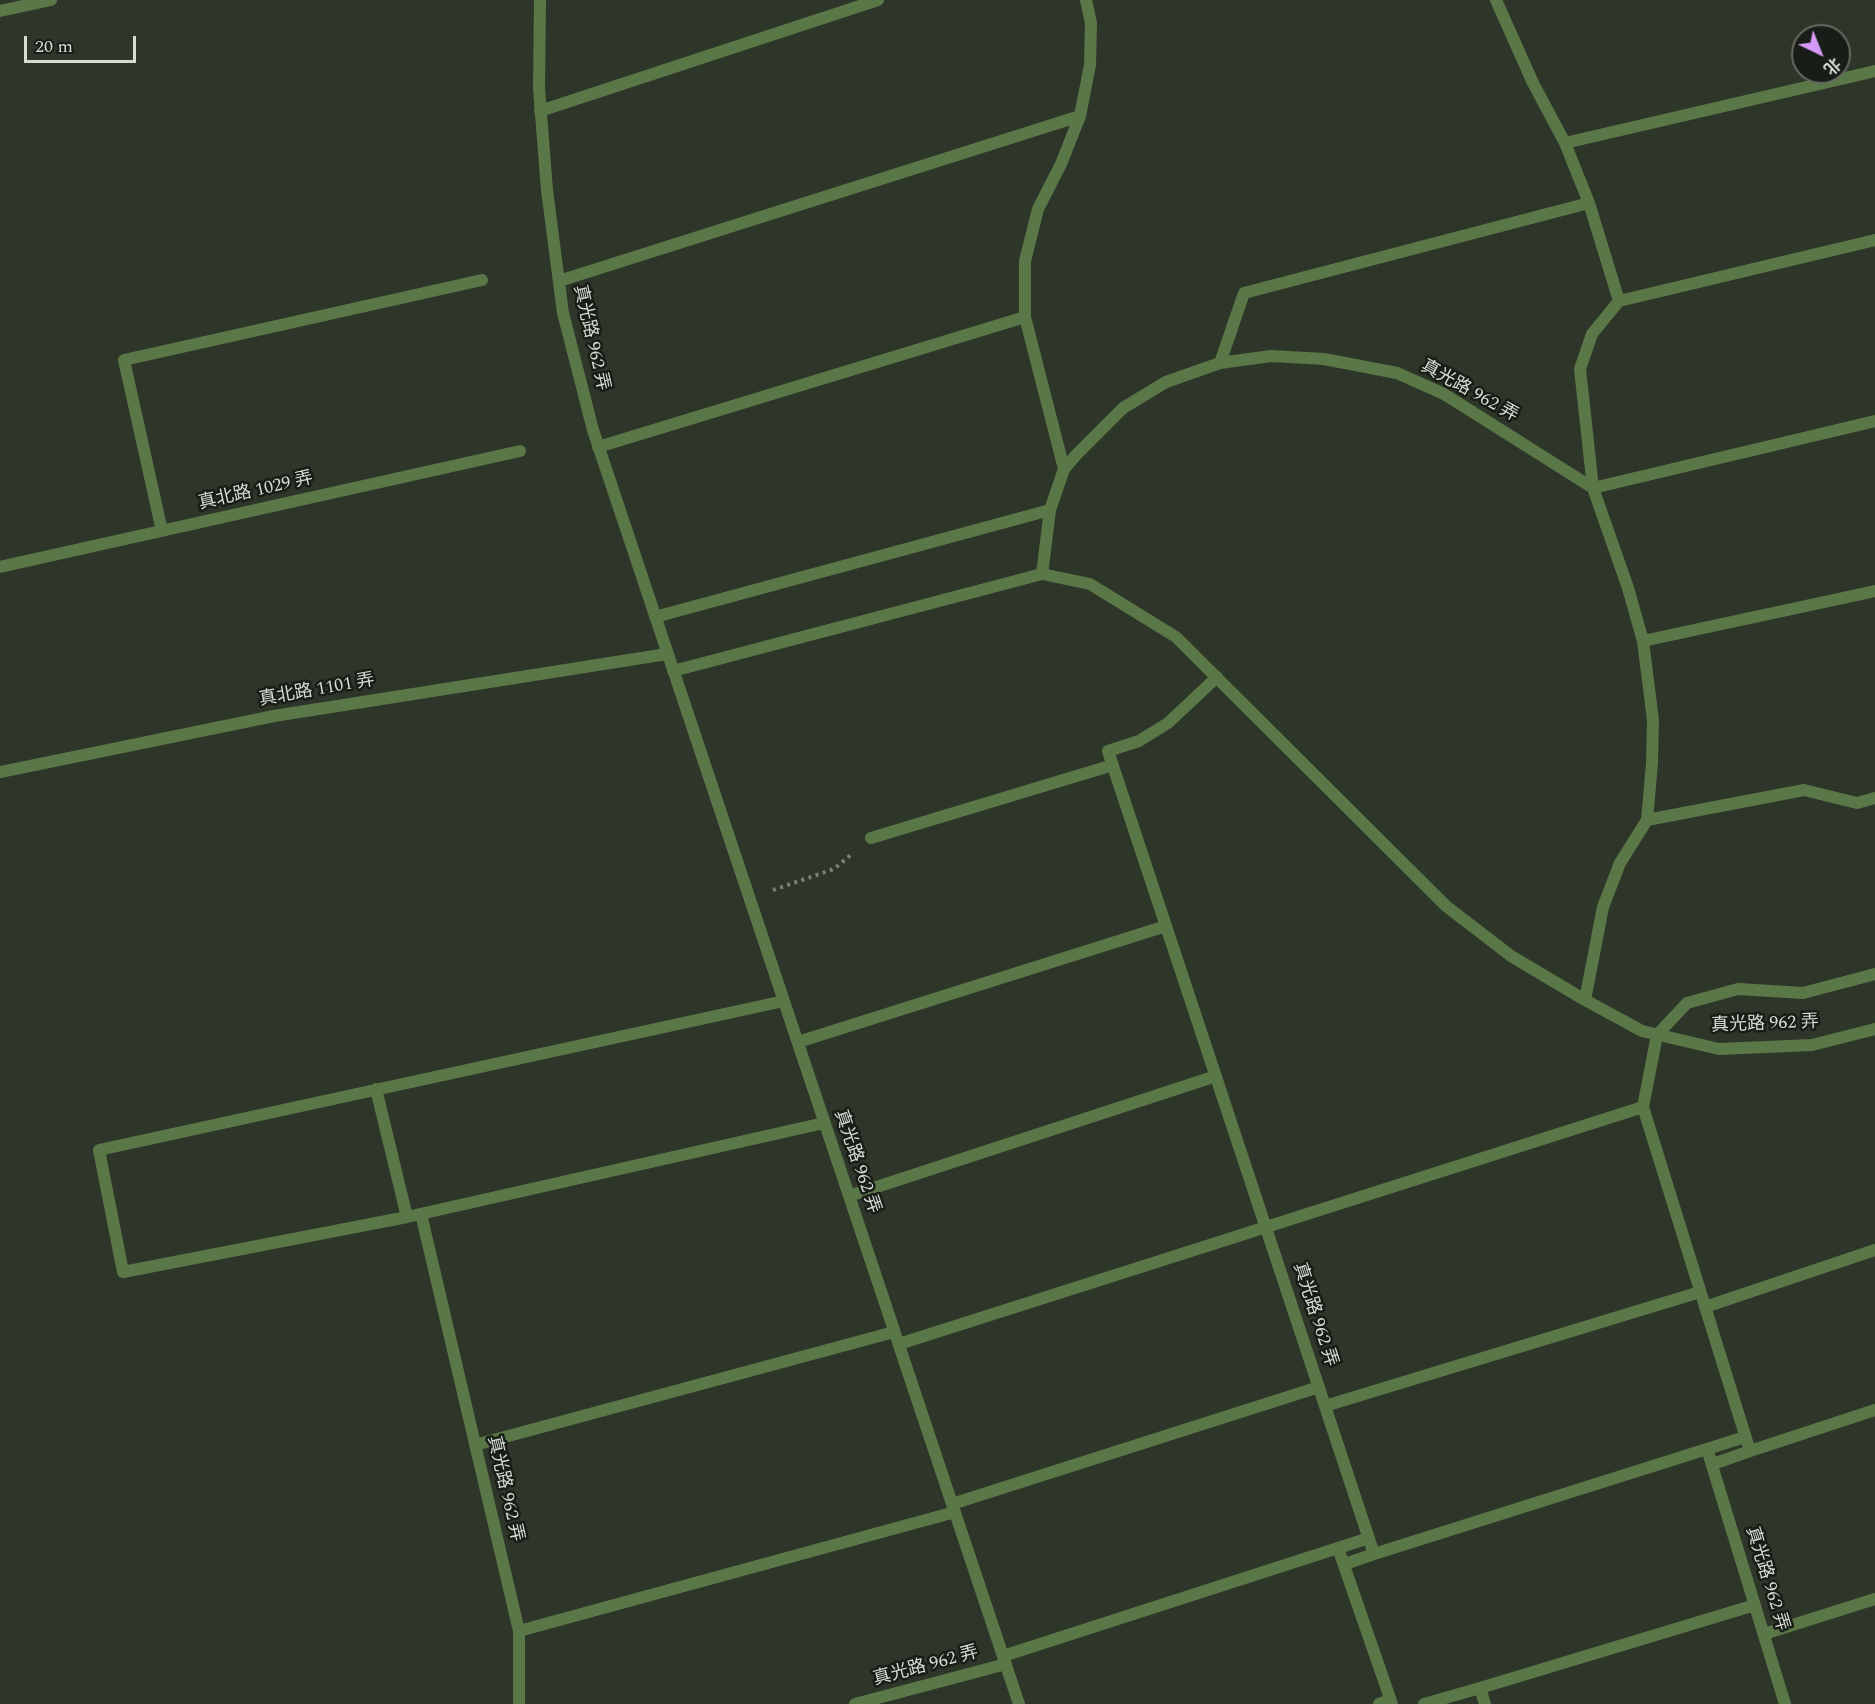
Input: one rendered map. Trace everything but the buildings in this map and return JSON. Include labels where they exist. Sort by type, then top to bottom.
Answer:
[{"type":"lane","points":[[0,11],[51,0]]},
{"type":"lane","name":"真光路 962 弄","points":[[540,0],[540,111],[563,313],[598,447],[1019,1704]]},
{"type":"lane","points":[[540,111],[879,0]]},
{"type":"lane","points":[[1064,469],[1025,317],[1025,261],[1029,237],[1038,209],[1080,116],[1090,65],[1091,23],[1086,0]]},
{"type":"lane","points":[[1496,0],[1533,83],[1565,143],[1589,203],[1619,302]]},
{"type":"lane","points":[[1565,143],[1875,71]]},
{"type":"lane","points":[[559,281],[1080,116]]},
{"type":"lane","points":[[1220,363],[1244,293],[1589,203]]},
{"type":"lane","points":[[1584,1000],[1603,907],[1620,863],[1647,820],[1653,720],[1643,641],[1628,588],[1593,488],[1580,369],[1592,334],[1619,302],[1875,240]]},
{"type":"lane","points":[[162,531],[124,360],[483,280]]},
{"type":"lane","points":[[598,447],[1025,317]]},
{"type":"lane","name":"真光路 962 弄","points":[[1042,574],[1050,510],[1064,469],[1123,408],[1166,382],[1220,363],[1271,356],[1324,359],[1397,373],[1444,394],[1593,488]]},
{"type":"lane","points":[[1593,488],[1875,421]]},
{"type":"lane","name":"真北路 1029 弄","points":[[0,567],[520,451]]},
{"type":"lane","points":[[655,617],[1050,510]]},
{"type":"lane","name":"真光路 962 弄","points":[[673,671],[1042,574],[1090,584],[1176,637],[1446,906],[1511,956],[1584,1000],[1642,1031],[1719,1048],[1812,1045],[1875,1029]]},
{"type":"lane","points":[[1643,641],[1875,591]]},
{"type":"lane","name":"真北路 1101 弄","points":[[0,772],[274,716],[667,654]]},
{"type":"lane","points":[[871,838],[1113,765],[1108,751],[1139,741],[1168,723],[1217,677]]},
{"type":"lane","name":"真光路 962 弄","points":[[1113,765],[1374,1554]]},
{"type":"lane","points":[[1647,820],[1804,790],[1857,803],[1875,798]]},
{"type":"lane","points":[[798,1042],[1166,926]]},
{"type":"lane","points":[[1750,1451],[1643,1107],[1657,1035],[1687,1003],[1737,989],[1803,993],[1875,975]]},
{"type":"lane","points":[[784,1001],[99,1149],[123,1272],[408,1217],[824,1123]]},
{"type":"lane","points":[[849,1196],[1216,1076]]},
{"type":"lane","points":[[376,1089],[408,1217]]},
{"type":"lane","points":[[475,1445],[896,1338],[1266,1227],[1643,1107]]},
{"type":"lane","name":"真光路 962 弄","points":[[421,1214],[519,1631],[519,1704]]},
{"type":"lane","points":[[1705,1307],[1875,1250]]},
{"type":"lane","points":[[1325,1406],[1700,1292]]},
{"type":"lane","points":[[519,1631],[954,1508],[1319,1387]]},
{"type":"lane","points":[[1713,1464],[1875,1410]]},
{"type":"lane","points":[[1345,1564],[1745,1437]]},
{"type":"lane","name":"真光路 962 弄","points":[[1707,1449],[1785,1704]]},
{"type":"lane","points":[[1004,1660],[1369,1538]]},
{"type":"lane","points":[[1338,1548],[1345,1564],[1387,1703]]},
{"type":"lane","points":[[1764,1634],[1875,1599]]},
{"type":"lane","points":[[1424,1704],[1755,1605]]},
{"type":"lane","name":"真光路 962 弄","points":[[855,1704],[1004,1660]]},
{"type":"lane","points":[[1480,1688],[1485,1704]]},
{"type":"path","points":[[749,898],[834,869],[871,838]]}]
